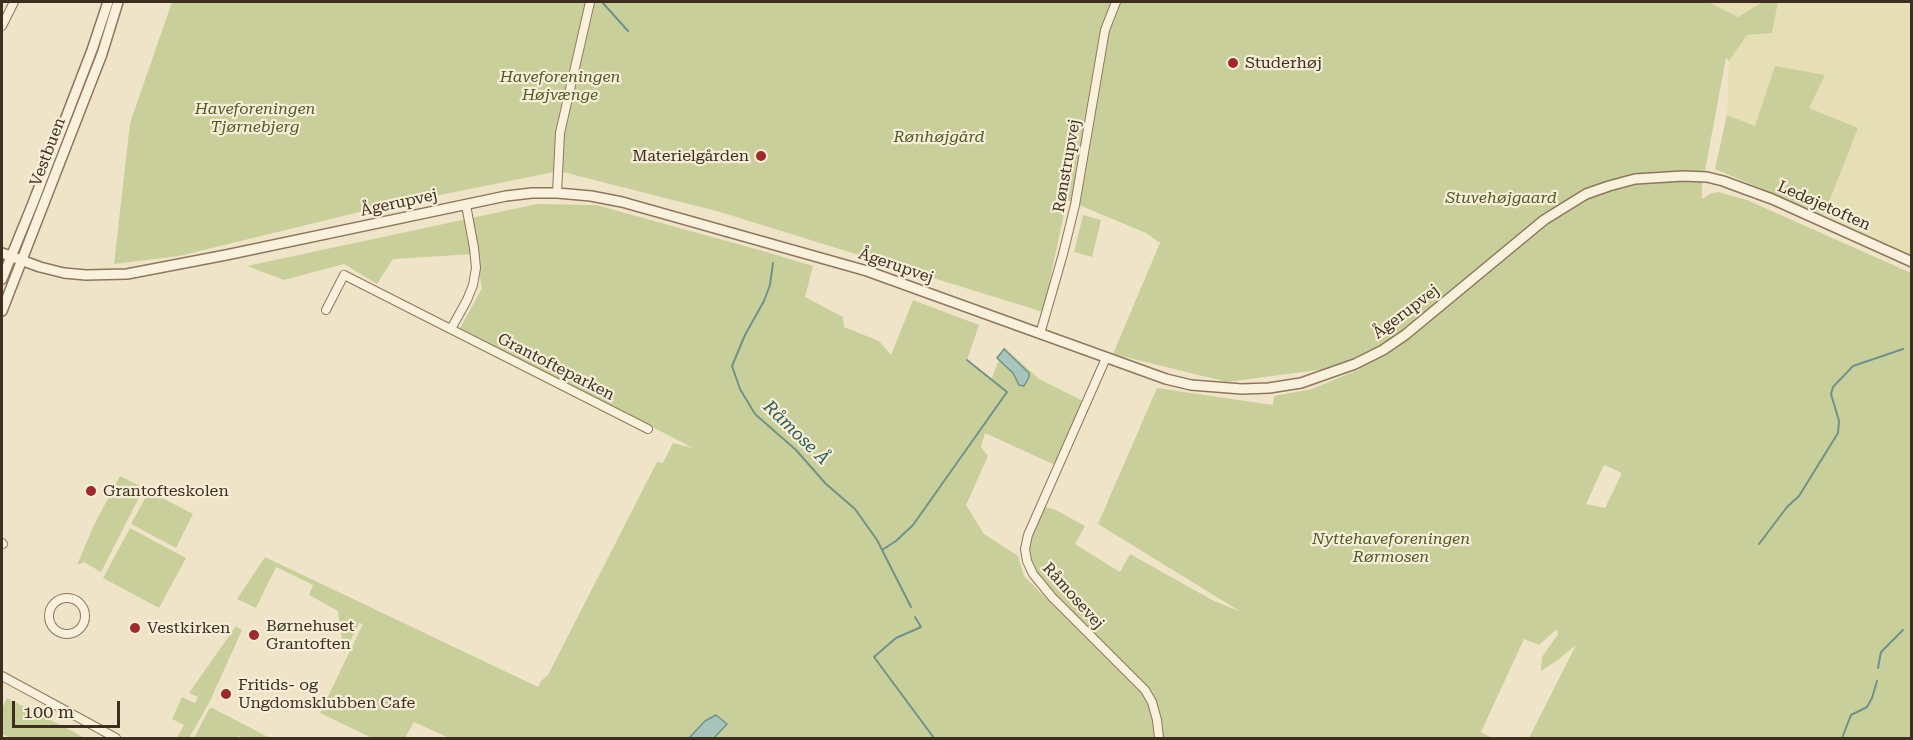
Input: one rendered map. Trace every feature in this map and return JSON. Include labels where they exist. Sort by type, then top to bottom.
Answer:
[{"type":"street","points":[[2,26],[14,2]]},
{"type":"street","name":"Vestbuen","points":[[2,279],[6,255],[33,203],[108,2]]},
{"type":"street","name":"Vestbuen","points":[[2,311],[102,54],[118,2]]},
{"type":"street","points":[[557,193],[560,133],[590,2]]},
{"type":"street","name":"Rønstrupvej","points":[[1040,334],[1063,255],[1105,30],[1116,2]]},
{"type":"street","name":"Ågerupvej","points":[[6,255],[40,267],[74,274],[127,274],[506,196],[532,193],[591,196],[622,202],[867,272],[1106,358],[1191,385],[1242,389],[1269,388],[1301,382],[1355,364],[1383,350],[1405,335],[1544,220],[1586,194],[1617,184],[1660,176],[1691,176],[1723,181]]},
{"type":"street","name":"Ledøjetoften","points":[[1723,181],[1772,198],[1911,262]]},
{"type":"street","points":[[451,329],[467,300],[476,268],[466,205]]},
{"type":"street","name":"Grantofteparken","points":[[326,310],[344,275],[648,429]]},
{"type":"street","name":"Råmosevej","points":[[1106,358],[1028,535],[1025,549],[1033,574],[1052,597],[1145,690],[1152,702],[1159,738]]},
{"type":"street","points":[[66,597],[78,601],[86,611],[84,624],[75,633],[62,633],[56,630],[50,621],[51,608],[66,597]]},
{"type":"street","points":[[40,622],[50,621]]},
{"type":"street","points":[[2,676],[116,738]]},
{"type":"shaded area","points":[[1708,2],[1763,2],[1738,17]]},
{"type":"shaded area","points":[[1778,2],[1911,2],[1911,256],[1824,215],[1858,128],[1808,108],[1824,76],[1755,126],[1727,115],[1729,61],[1747,35],[1772,33]]},
{"type":"green space","points":[[172,2],[1708,2],[1738,17],[1763,2],[1778,2],[1772,33],[1747,35],[1729,61],[1726,58],[1702,186],[1702,199],[1718,192],[1747,200],[1911,273],[1911,738],[1529,738],[1576,645],[1541,671],[1542,657],[1558,634],[1557,629],[1539,645],[1524,639],[1481,732],[1492,738],[1160,738],[1155,700],[1149,690],[1036,572],[1028,551],[1031,535],[1045,507],[1054,509],[1085,526],[1075,544],[1120,572],[1130,554],[1214,601],[1241,612],[1098,524],[1157,388],[1273,405],[1274,396],[1312,389],[1360,369],[1333,368],[1227,382],[1113,354],[1160,243],[1146,233],[1067,200],[1043,312],[720,212],[559,171],[376,208],[179,256],[114,264],[130,123]],"holes":[[[1604,465],[1622,473],[1605,508],[1586,504]]]},
{"type":"green space","points":[[1775,66],[1825,75],[1809,108],[1858,128],[1824,215],[1715,169],[1727,115],[1755,126]]},
{"type":"green space","points":[[537,204],[596,205],[813,266],[805,297],[843,317],[844,327],[879,341],[891,355],[913,300],[979,325],[967,360],[991,380],[1004,347],[1039,379],[1083,401],[1055,465],[985,433],[981,447],[988,456],[966,505],[984,534],[1018,556],[1024,576],[1144,696],[1153,722],[1154,738],[449,738],[414,722],[405,738],[372,738],[320,713],[363,624],[359,623],[344,654],[338,611],[309,595],[313,585],[276,567],[256,608],[237,599],[265,557],[538,687],[548,675],[657,462],[663,463],[673,443],[693,448],[460,328],[482,288],[475,254],[393,259],[377,284],[344,264],[284,280],[247,266]]},
{"type":"green space","points":[[1083,215],[1101,220],[1092,257],[1074,252]]},
{"type":"green space","points":[[120,476],[144,488],[101,572],[84,562],[77,565],[94,525]]},
{"type":"green space","points":[[149,491],[193,514],[176,548],[131,524]]},
{"type":"green space","points":[[130,528],[186,558],[159,608],[103,578]]},
{"type":"green space","points":[[236,626],[242,630],[210,701],[189,738],[177,738],[184,725],[172,719],[182,697],[195,703],[198,697],[189,693]]},
{"type":"green space","points":[[7,698],[84,738],[11,738],[2,734],[2,709]]},
{"type":"green space","points":[[212,708],[270,738],[239,736],[237,738],[194,738],[209,709]]},
{"type":"water","points":[[1004,349],[1029,373],[1024,386],[1019,385],[1013,373],[997,358]]},
{"type":"water","points":[[716,715],[727,724],[714,738],[689,738],[705,721]]},
{"type":"waterway","name":"Råmose Å","points":[[602,2],[628,31]]},
{"type":"waterway","name":"Råmose Å","points":[[773,263],[770,285],[764,301],[745,335],[732,366],[740,389],[755,414],[796,450],[826,484],[855,509],[877,540],[911,607]]},
{"type":"waterway","points":[[1759,544],[1787,507],[1799,496],[1838,433],[1839,421],[1831,394],[1833,387],[1853,366],[1903,349]]},
{"type":"waterway","points":[[882,550],[913,525],[1007,392],[967,360]]},
{"type":"waterway","name":"Råmose Å","points":[[915,617],[921,627],[896,638],[874,657],[934,738]]},
{"type":"waterway","points":[[1878,668],[1881,652],[1903,630]]},
{"type":"waterway","points":[[1842,738],[1851,715],[1867,707],[1877,681]]},
{"type":"place","name":"Studerhøj","points":[[1233,63]]},
{"type":"place","name":"Materielgården","points":[[761,156]]},
{"type":"place","name":"Grantofteskolen","points":[[91,491]]},
{"type":"place","name":"Vestkirken","points":[[135,628]]},
{"type":"place","name":"Børnehuset Grantoften","points":[[254,635]]},
{"type":"place","name":"Fritids- og Ungdomsklubben Cafe","points":[[226,694]]},
{"type":"park label","name":"Haveforeningen Højvænge","points":[[560,86]]},
{"type":"park label","name":"Haveforeningen Tjørnebjerg","points":[[255,118]]},
{"type":"park label","name":"Rønhøjgård","points":[[939,137]]},
{"type":"park label","name":"Stuvehøjgaard","points":[[1501,198]]},
{"type":"park label","name":"Nyttehaveforeningen Rørmosen","points":[[1391,548]]}]
